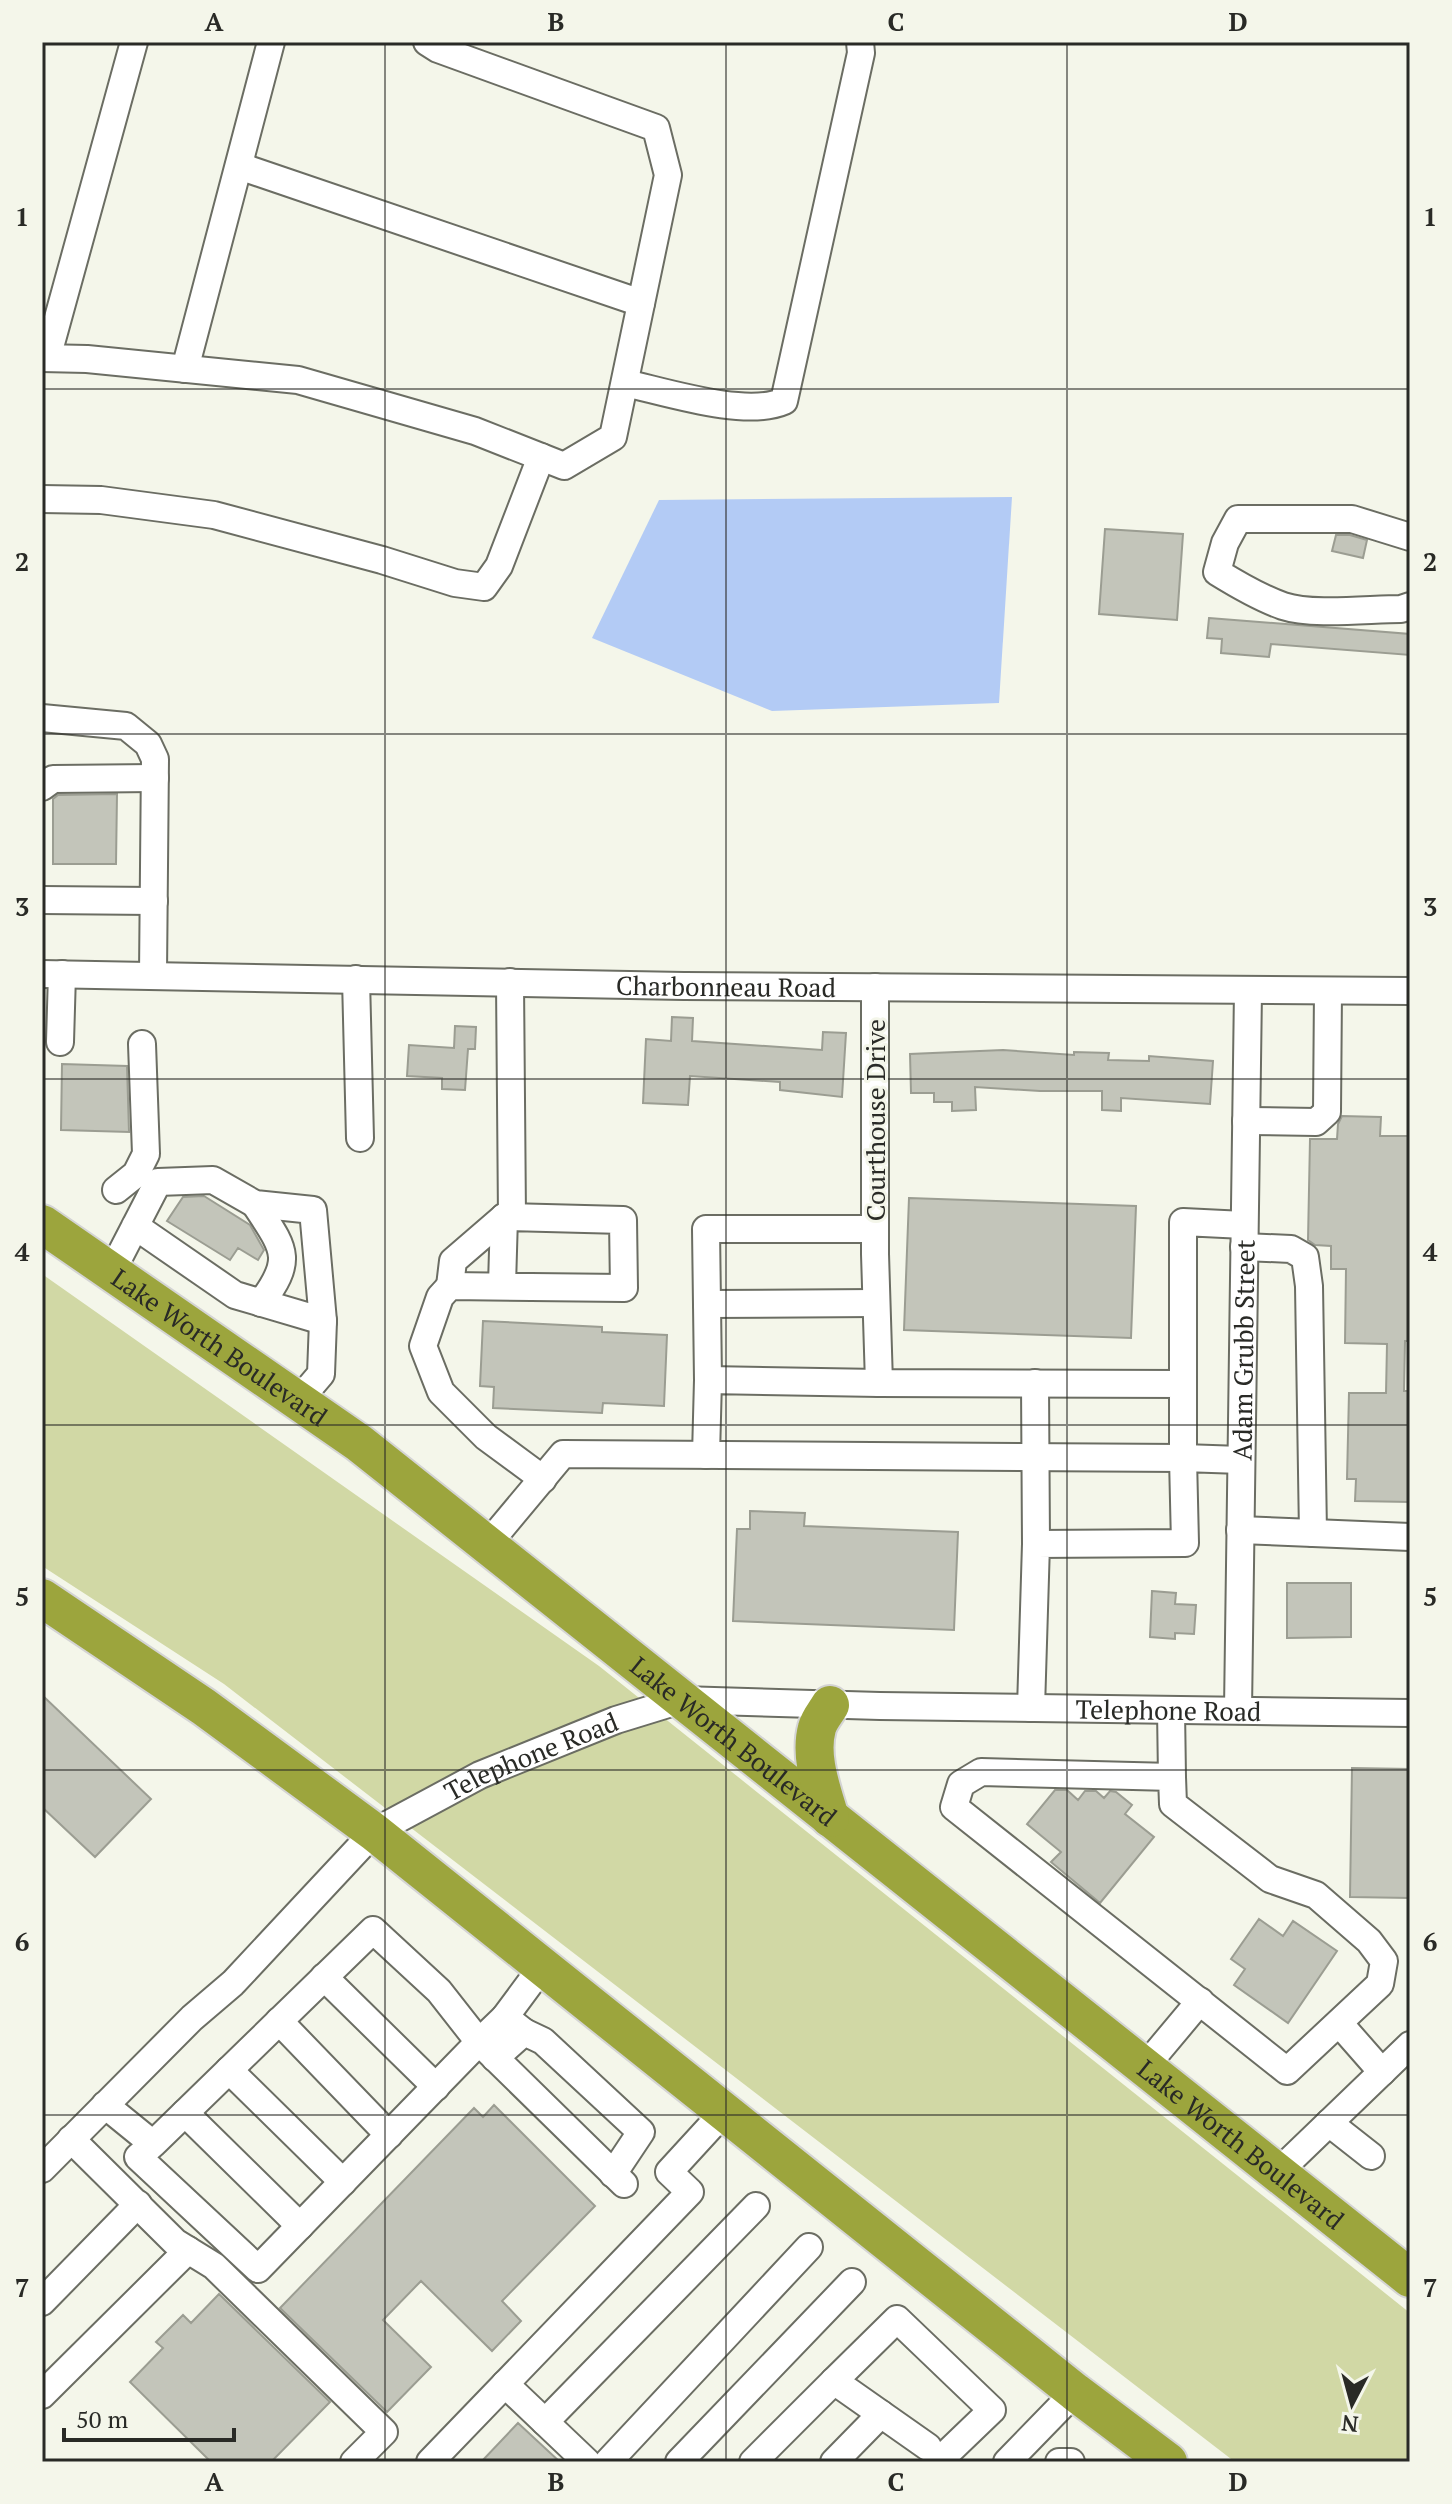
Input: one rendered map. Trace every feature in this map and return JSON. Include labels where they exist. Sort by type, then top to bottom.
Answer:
[{"type":"highway","name":"Lake Worth Boulevard","points":[[42,1224],[359,1443],[1276,2174],[1409,2273]]},
{"type":"highway","points":[[42,1598],[204,1707],[374,1832],[1075,2392],[1168,2462]]},
{"type":"highway","points":[[830,1705],[817,1727],[815,1751],[830,1818]]},
{"type":"street","points":[[134,42],[44,358],[87,359],[298,380],[475,431],[564,466],[613,437],[668,175],[656,128],[438,49],[427,42]]},
{"type":"street","points":[[185,369],[271,42]]},
{"type":"street","points":[[625,383],[742,407],[771,407],[784,401],[861,53],[860,42]]},
{"type":"street","points":[[239,166],[641,303]]},
{"type":"street","points":[[42,499],[101,500],[214,515],[455,583],[484,587],[499,566],[541,457]]},
{"type":"street","points":[[1410,537],[1352,519],[1238,519],[1225,543],[1217,572],[1244,589],[1286,607],[1326,610],[1410,606]]},
{"type":"street","points":[[42,718],[126,726],[148,744],[155,759],[153,974]]},
{"type":"street","points":[[42,787],[53,779],[155,778]]},
{"type":"street","points":[[42,900],[154,901]]},
{"type":"street","points":[[52,974],[60,1042]]},
{"type":"street","name":"Charbonneau Road","points":[[52,974],[875,987],[1410,991]]},
{"type":"street","points":[[356,979],[360,1138]]},
{"type":"street","points":[[502,1285],[508,1217],[510,982]]},
{"type":"street","name":"Courthouse Drive","points":[[875,987],[875,1242],[879,1383]]},
{"type":"street","name":"Adam Grubb Street","points":[[1238,1710],[1248,991]]},
{"type":"street","points":[[1246,1121],[1316,1122],[1327,1112],[1328,991]]},
{"type":"street","points":[[116,1190],[136,1174],[146,1154],[142,1044]]},
{"type":"street","points":[[112,1271],[158,1182],[213,1180],[255,1204],[313,1210],[323,1321],[321,1374],[298,1401]]},
{"type":"street","points":[[255,1204],[280,1246],[284,1265],[261,1303]]},
{"type":"street","points":[[450,1286],[624,1288],[623,1220],[508,1217],[453,1261],[450,1286],[440,1297],[423,1346],[441,1392],[486,1437],[543,1479]]},
{"type":"street","points":[[1036,1544],[1185,1543],[1183,1222],[1291,1249],[1305,1257],[1309,1286],[1313,1533]]},
{"type":"street","points":[[135,1226],[235,1295],[323,1321]]},
{"type":"street","points":[[706,1455],[706,1229],[875,1242]]},
{"type":"street","points":[[707,1304],[876,1303]]},
{"type":"street","points":[[708,1380],[1183,1384]]},
{"type":"street","points":[[1031,1708],[1036,1544],[1035,1383]]},
{"type":"street","points":[[487,1545],[563,1454],[1241,1460]]},
{"type":"street","points":[[1240,1530],[1410,1537]]},
{"type":"street","name":"Telephone Road","points":[[42,2169],[192,2018],[233,1983],[374,1832],[432,1799],[519,1758],[616,1720],[681,1700],[1410,1713]]},
{"type":"street","points":[[1171,1710],[1173,1804],[1270,1879],[1316,1895],[1369,1941],[1384,1961],[1380,1984],[1287,2071],[954,1807],[961,1784],[981,1772],[1172,1777]]},
{"type":"street","points":[[514,2025],[543,2041],[641,2132],[618,2179],[487,2050],[439,1991],[373,1930],[138,2157],[258,2269],[436,2087],[487,2050],[514,2025],[542,1967]]},
{"type":"street","points":[[324,1977],[436,2087]]},
{"type":"street","points":[[1144,2068],[1200,2001]]},
{"type":"street","points":[[279,2021],[389,2135]]},
{"type":"street","points":[[1339,2023],[1382,2072]]},
{"type":"street","points":[[1276,2174],[1410,2045]]},
{"type":"street","points":[[229,2070],[343,2182]]},
{"type":"street","points":[[105,2105],[153,2144]]},
{"type":"street","points":[[430,2462],[690,2192],[669,2172],[724,2112]]},
{"type":"street","points":[[185,2113],[300,2226]]},
{"type":"street","points":[[1329,2123],[1371,2156]]},
{"type":"street","points":[[71,2139],[175,2242],[214,2266],[384,2432],[354,2462]]},
{"type":"street","points":[[42,2302],[138,2204]]},
{"type":"street","points":[[545,2422],[756,2206]]},
{"type":"street","points":[[608,2462],[809,2247]]},
{"type":"street","points":[[42,2395],[188,2250]]},
{"type":"street","points":[[679,2462],[852,2282]]},
{"type":"street","points":[[753,2462],[834,2381],[897,2319],[992,2410],[931,2458],[881,2414],[834,2381]]},
{"type":"street","points":[[505,2384],[587,2462]]},
{"type":"street","points":[[1007,2462],[1075,2392]]},
{"type":"street","points":[[834,2462],[881,2414]]},
{"type":"street","points":[[1059,2462],[1071,2462]]},
{"type":"green space","points":[[42,1274],[599,1666],[1410,2313],[1410,2462],[1235,2462],[224,1684],[42,1566]]},
{"type":"water","points":[[1012,497],[999,703],[772,711],[592,638],[659,500]]},
{"type":"building","points":[[1105,529],[1183,534],[1177,620],[1099,614]]},
{"type":"building","points":[[1336,535],[1367,540],[1363,558],[1332,551]]},
{"type":"building","points":[[1209,618],[1410,634],[1410,655],[1271,644],[1269,657],[1221,653],[1222,639],[1207,638]]},
{"type":"building","points":[[117,794],[116,864],[53,864],[53,799],[58,795]]},
{"type":"building","points":[[672,1017],[693,1018],[692,1041],[822,1050],[823,1032],[846,1033],[842,1097],[780,1090],[780,1082],[690,1076],[688,1105],[643,1103],[646,1039],[671,1041]]},
{"type":"building","points":[[455,1026],[476,1027],[475,1049],[468,1049],[465,1090],[442,1089],[442,1078],[407,1076],[409,1045],[454,1048]]},
{"type":"building","points":[[1003,1050],[1074,1055],[1074,1052],[1109,1053],[1108,1060],[1149,1061],[1149,1056],[1213,1061],[1210,1104],[1121,1098],[1121,1111],[1102,1110],[1102,1091],[975,1087],[976,1110],[952,1111],[952,1102],[934,1102],[934,1093],[911,1093],[910,1054]]},
{"type":"building","points":[[62,1064],[127,1066],[129,1132],[61,1130]]},
{"type":"building","points":[[1342,1116],[1381,1117],[1380,1136],[1410,1136],[1410,1341],[1405,1341],[1404,1391],[1410,1391],[1410,1502],[1355,1501],[1356,1479],[1347,1479],[1349,1393],[1386,1393],[1387,1344],[1345,1343],[1346,1269],[1331,1269],[1331,1246],[1315,1245],[1308,1240],[1310,1139],[1337,1139]]},
{"type":"building","points":[[204,1196],[250,1225],[264,1250],[258,1260],[238,1248],[230,1260],[167,1221],[183,1197]]},
{"type":"building","points":[[909,1198],[1136,1206],[1131,1338],[904,1330]]},
{"type":"building","points":[[483,1321],[602,1327],[602,1332],[667,1335],[664,1406],[603,1403],[602,1413],[493,1408],[494,1387],[480,1386]]},
{"type":"building","points":[[750,1511],[805,1513],[804,1526],[958,1532],[954,1630],[733,1621],[737,1529],[750,1529]]},
{"type":"building","points":[[1287,1583],[1351,1583],[1351,1637],[1287,1638]]},
{"type":"building","points":[[1152,1591],[1176,1593],[1175,1604],[1196,1605],[1194,1634],[1175,1633],[1175,1639],[1150,1637]]},
{"type":"building","points":[[42,1695],[151,1799],[95,1857],[42,1807]]},
{"type":"building","points":[[1352,1768],[1410,1769],[1410,1898],[1350,1897]]},
{"type":"building","points":[[1055,1790],[1067,1790],[1078,1800],[1085,1791],[1096,1791],[1104,1798],[1110,1791],[1116,1792],[1132,1805],[1125,1814],[1154,1837],[1100,1903],[1051,1862],[1061,1852],[1027,1824]]},
{"type":"building","points":[[1259,1919],[1283,1936],[1293,1921],[1337,1951],[1288,2023],[1234,1985],[1245,1969],[1231,1959]]},
{"type":"building","points":[[494,2105],[595,2206],[502,2301],[521,2321],[492,2351],[421,2281],[383,2320],[431,2367],[387,2412],[280,2308],[474,2108],[483,2117]]},
{"type":"building","points":[[219,2294],[330,2402],[271,2462],[211,2462],[130,2382],[163,2348],[156,2342],[183,2315],[191,2323]]},
{"type":"building","points":[[518,2423],[560,2462],[481,2462]]}]
